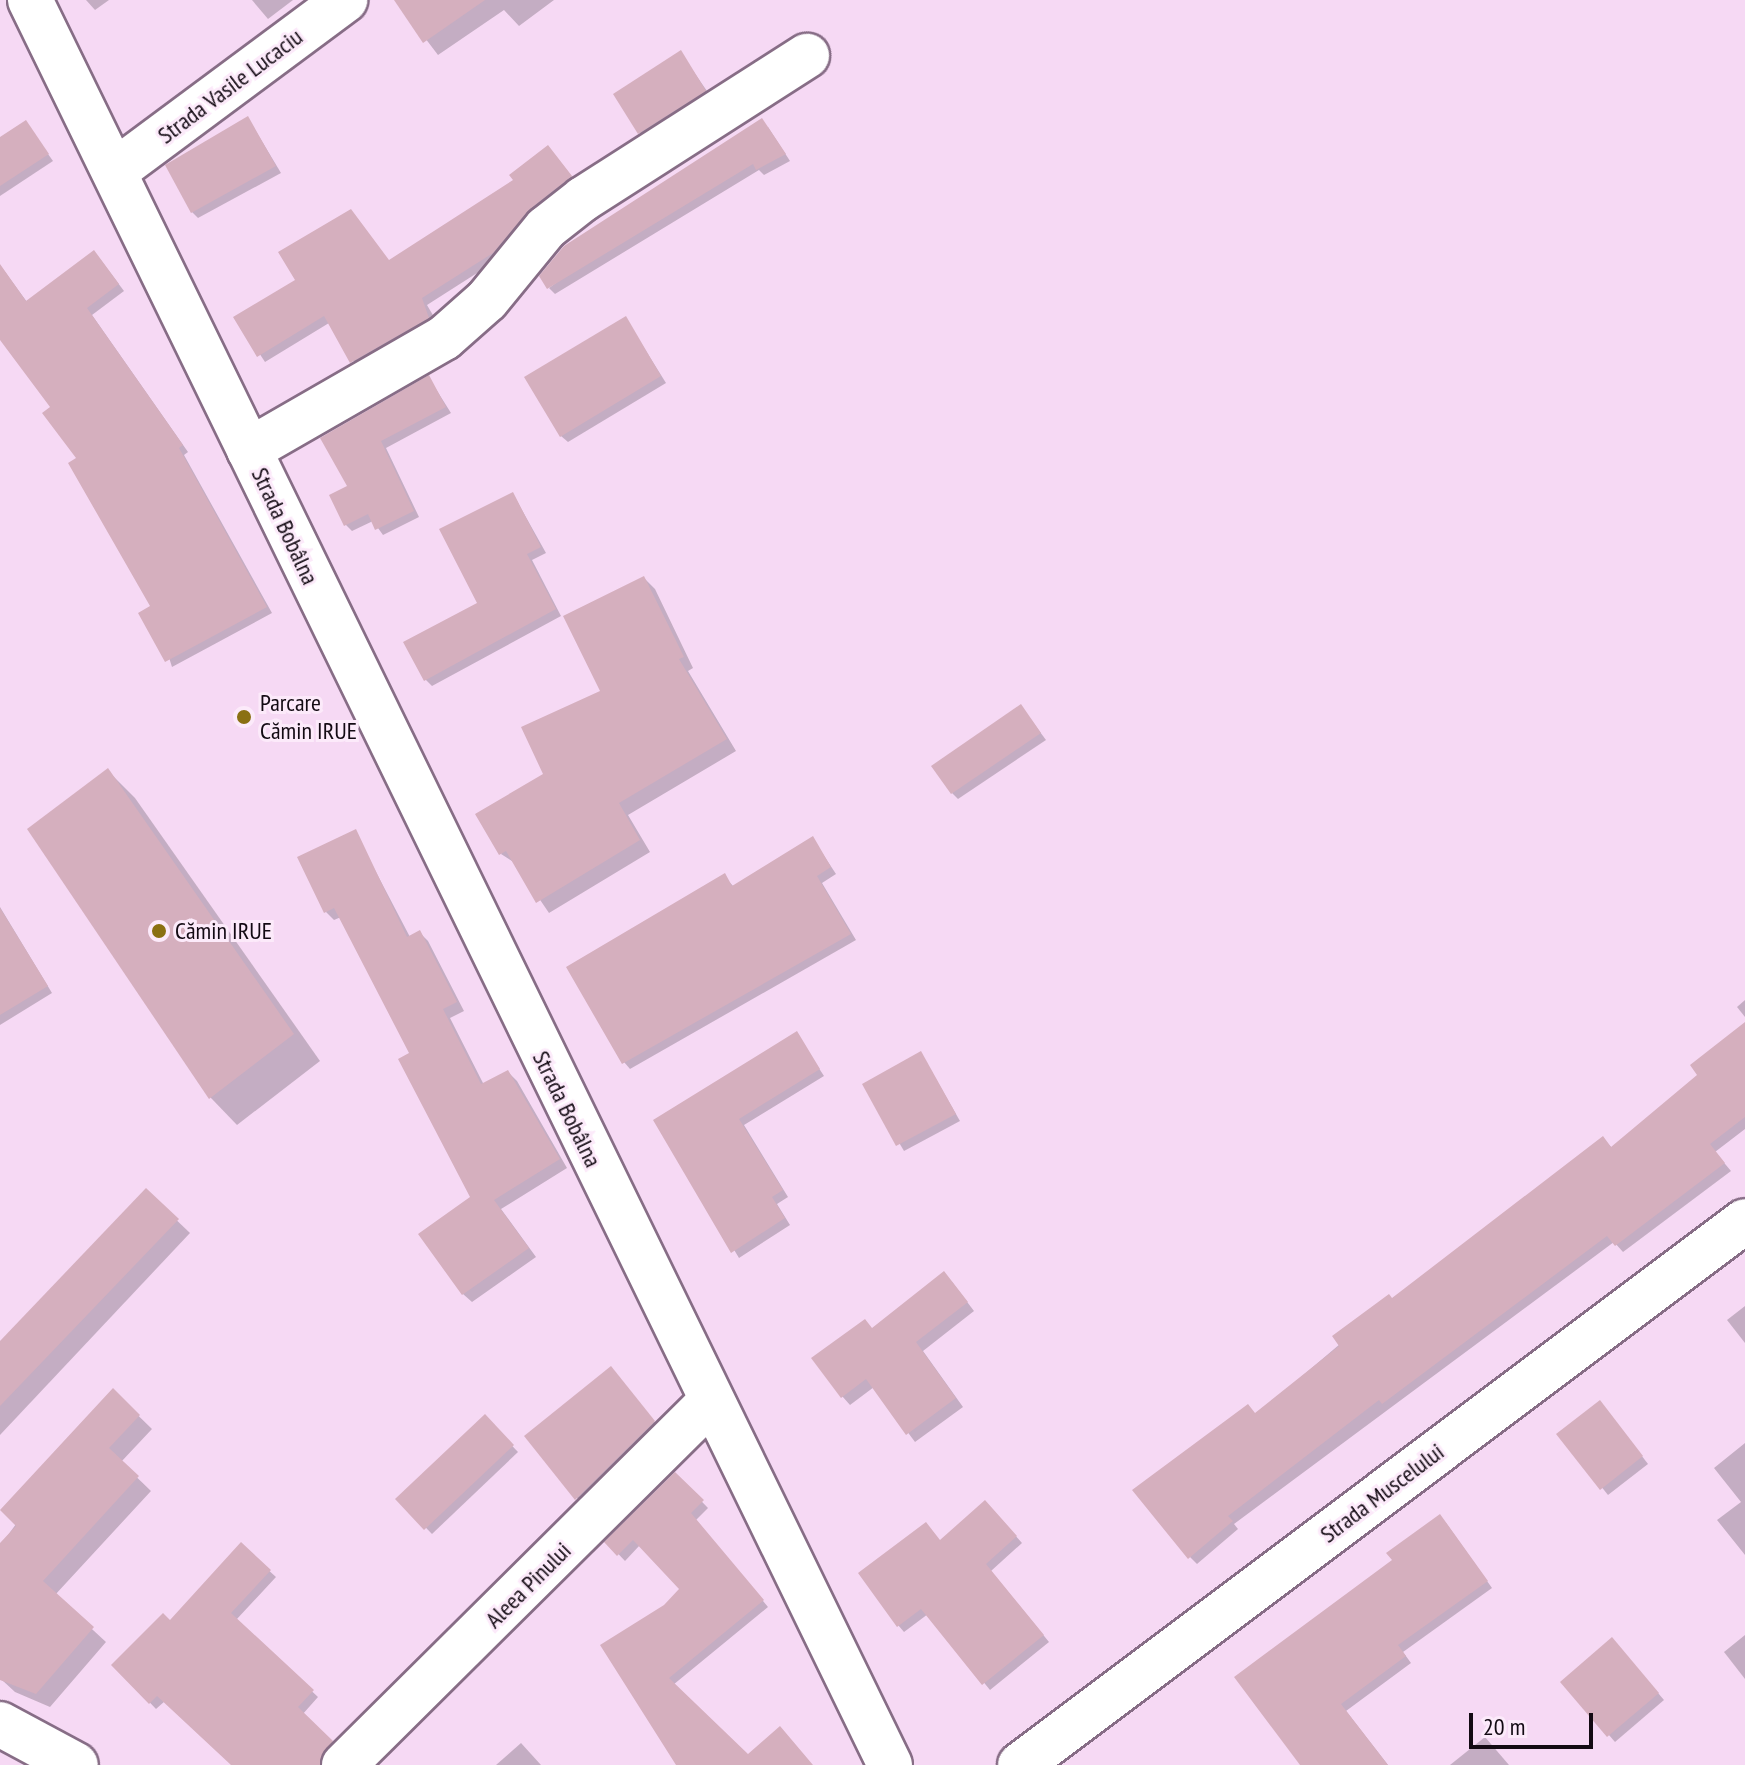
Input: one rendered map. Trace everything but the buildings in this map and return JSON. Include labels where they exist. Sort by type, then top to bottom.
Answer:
[{"type":"street","name":"Strada Bobâlna","points":[[30,0],[709,1403],[890,1765]]},
{"type":"street","name":"Strada Vasile Lucaciu","points":[[115,171],[345,0]]},
{"type":"street","name":"Strada Bobâlna","points":[[249,450],[444,338],[487,300],[546,228],[583,199],[631,163],[807,56]]},
{"type":"street","name":"Strada Muscelului","points":[[1020,1765],[1745,1221]]},
{"type":"street","name":"Aleea Pinului","points":[[344,1765],[709,1403]]},
{"type":"street","points":[[0,1724],[76,1765]]},
{"type":"place","name":"Parcare Cămin IRUE","points":[[244,717]]},
{"type":"place","name":"Cămin IRUE","points":[[159,931]]}]
